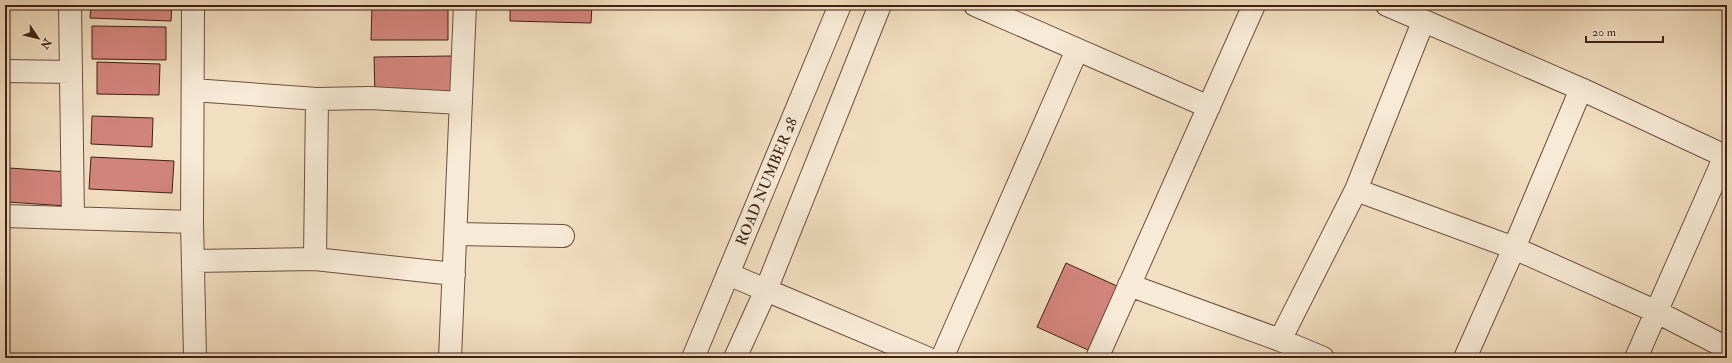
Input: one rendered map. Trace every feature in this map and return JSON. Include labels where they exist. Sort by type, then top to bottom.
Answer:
[{"type":"street","points":[[70,5],[73,218]]},
{"type":"street","points":[[193,5],[192,222],[195,358]]},
{"type":"street","points":[[450,358],[465,5]]},
{"type":"street","name":"ROAD NUMBER 28","points":[[693,358],[840,5]]},
{"type":"street","points":[[735,358],[766,290],[880,5]]},
{"type":"street","points":[[975,5],[1209,107]]},
{"type":"street","points":[[1097,358],[1254,5]]},
{"type":"street","points":[[1387,5],[1423,22],[1581,89],[1726,157],[1636,358]]},
{"type":"street","points":[[1280,340],[1356,190],[1423,22]]},
{"type":"street","points":[[942,358],[1077,50]]},
{"type":"street","points":[[5,71],[71,72]]},
{"type":"street","points":[[1465,358],[1514,248],[1581,89]]},
{"type":"street","points":[[193,90],[317,99],[370,98],[461,102]]},
{"type":"street","points":[[315,259],[317,99]]},
{"type":"street","points":[[1356,190],[1514,248],[1657,312],[1727,348]]},
{"type":"street","points":[[5,216],[192,222]]},
{"type":"street","points":[[456,234],[563,236]]},
{"type":"street","points":[[193,261],[315,259],[454,274]]},
{"type":"street","points":[[728,274],[927,358]]},
{"type":"street","points":[[1129,285],[1280,340],[1323,358]]},
{"type":"building","points":[[91,5],[172,5],[171,21],[90,18]]},
{"type":"building","points":[[372,5],[448,5],[448,40],[371,40]]},
{"type":"building","points":[[510,5],[592,5],[591,23],[510,21]]},
{"type":"building","points":[[92,26],[166,27],[166,60],[92,59]]},
{"type":"building","points":[[452,56],[452,94],[375,95],[374,57]]},
{"type":"building","points":[[97,62],[160,64],[159,95],[97,94]]},
{"type":"building","points":[[92,116],[153,118],[152,147],[91,144]]},
{"type":"building","points":[[91,157],[174,161],[172,193],[89,189]]},
{"type":"building","points":[[9,168],[69,172],[67,206],[7,202]]},
{"type":"building","points":[[1066,263],[1117,286],[1088,350],[1037,327]]}]
